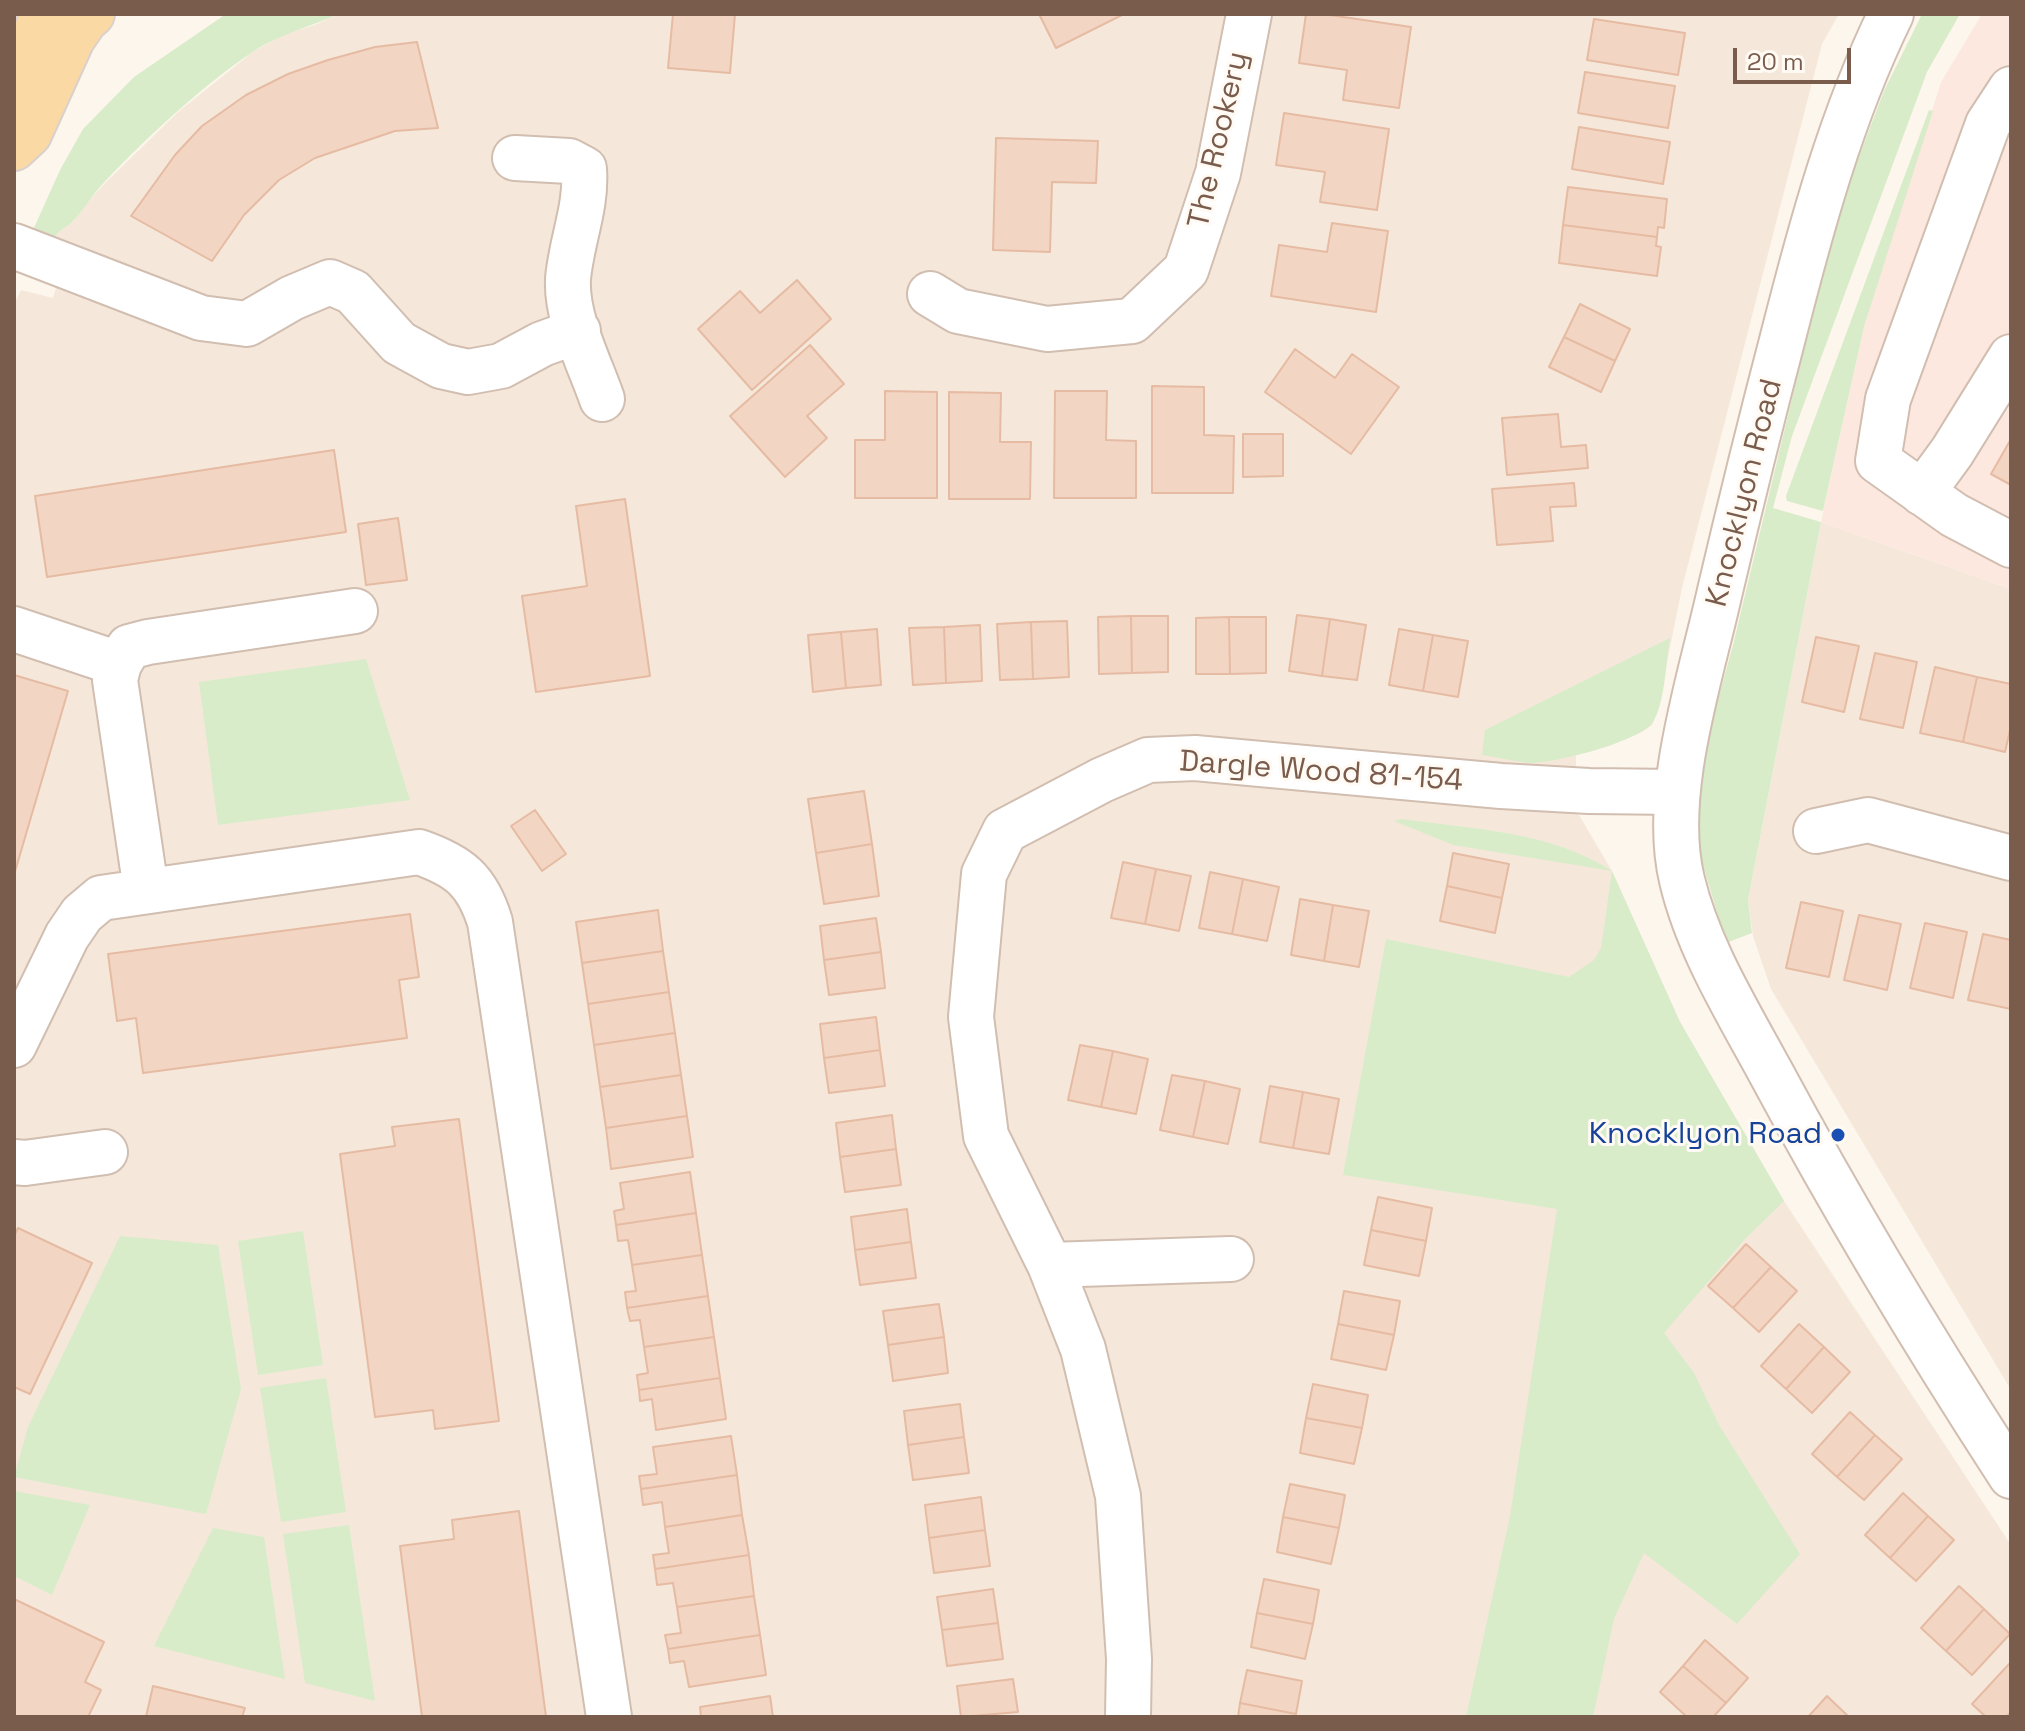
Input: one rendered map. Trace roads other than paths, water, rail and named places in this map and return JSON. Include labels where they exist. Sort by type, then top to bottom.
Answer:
[{"type":"main road","points":[[14,88],[43,14]]},
{"type":"main road","points":[[14,148],[29,134],[72,39],[92,14]]},
{"type":"street","name":"The Rookery","points":[[930,294],[958,311],[1047,329],[1132,321],[1186,270],[1218,173],[1249,14]]},
{"type":"street","name":"Knocklyon Road","points":[[1891,14],[1870,57],[1826,178],[1808,239],[1744,489],[1686,740],[1677,792],[1675,840],[1680,875],[1690,906],[1724,986],[1814,1151],[2011,1476]]},
{"type":"street","points":[[2011,89],[1988,124],[1888,399],[1878,461],[1954,515],[2011,545]]},
{"type":"street","points":[[515,158],[569,161],[584,169],[586,192],[571,248],[568,284],[578,331],[602,399]]},
{"type":"street","points":[[14,246],[201,318],[247,324],[292,298],[330,282],[353,292],[399,343],[441,366],[468,372],[501,366],[542,344],[578,331]]},
{"type":"street","points":[[1922,493],[1952,452],[2011,357]]},
{"type":"street","points":[[146,890],[115,680],[119,664],[129,647],[355,611]]},
{"type":"street","points":[[14,629],[119,664]]},
{"type":"street","name":"Dargle Wood 81-154","points":[[1128,1717],[1129,1659],[1118,1496],[1083,1349],[1050,1265],[986,1136],[971,1017],[984,874],[1005,831],[1102,780],[1148,760],[1195,758],[1574,791],[1677,792]]},
{"type":"street","points":[[1816,831],[1868,820],[2011,858]]},
{"type":"street","points":[[14,1045],[67,936],[82,914],[101,898],[419,852],[443,860],[467,877],[484,902],[490,922],[609,1717]]},
{"type":"street","points":[[14,1162],[105,1152]]},
{"type":"street","points":[[1050,1265],[1231,1259]]},
{"type":"place","name":"Knocklyon Road","points":[[1838,1135]]}]
